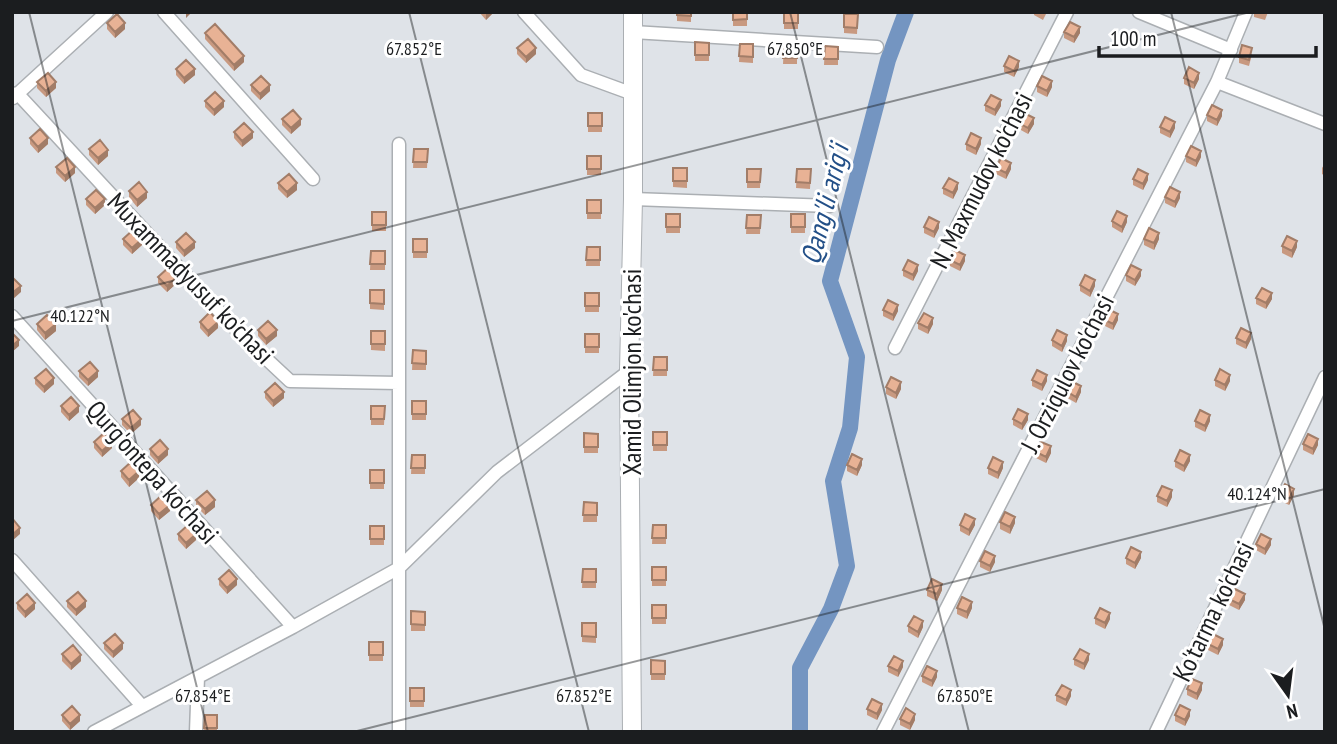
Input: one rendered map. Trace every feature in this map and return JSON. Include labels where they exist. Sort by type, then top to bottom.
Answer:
[{"type":"main road","name":"Xamid Olimjon ko'chasi","points":[[632,732],[629,371],[634,199],[633,12]]},
{"type":"street","points":[[15,96],[107,12]]},
{"type":"street","points":[[163,12],[313,179]]},
{"type":"street","points":[[524,12],[581,75],[634,94]]},
{"type":"street","name":"N. Maxmudov ko'chasi","points":[[895,348],[1067,12]]},
{"type":"street","points":[[1139,12],[1231,50]]},
{"type":"street","name":"J. Orziqulov ko'chasi","points":[[883,732],[1217,82],[1246,12]]},
{"type":"street","points":[[633,32],[877,47]]},
{"type":"street","points":[[1217,82],[1325,124]]},
{"type":"street","name":"Muxammadyusuf ko'chasi","points":[[15,96],[244,338],[290,381],[399,383]]},
{"type":"street","points":[[399,144],[399,732]]},
{"type":"street","points":[[634,199],[830,206]]},
{"type":"street","name":"Qurg'ontepa ko'chasi","points":[[12,316],[293,627]]},
{"type":"street","points":[[94,732],[399,568],[497,472],[629,371]]},
{"type":"street","name":"Ko'tarma ko'chasi","points":[[1156,732],[1325,377]]},
{"type":"street","points":[[12,560],[142,706]]},
{"type":"street","points":[[196,732],[198,677]]},
{"type":"building","points":[[677,12],[691,12],[691,16],[677,15]]},
{"type":"building","points":[[733,12],[747,12],[747,19],[733,20]]},
{"type":"building","points":[[784,12],[798,12],[798,23],[784,23]]},
{"type":"building","points":[[117,14],[125,23],[115,32],[107,23]]},
{"type":"building","points":[[844,14],[858,14],[857,28],[844,27]]},
{"type":"building","points":[[1070,22],[1080,27],[1074,37],[1064,32]]},
{"type":"building","points":[[215,24],[244,56],[234,65],[205,33]]},
{"type":"building","points":[[528,39],[536,48],[526,57],[517,48]]},
{"type":"building","points":[[695,42],[709,43],[709,55],[695,55]]},
{"type":"building","points":[[740,44],[753,44],[753,57],[739,56]]},
{"type":"building","points":[[784,45],[797,45],[797,58],[783,58]]},
{"type":"building","points":[[1242,45],[1252,48],[1249,60],[1239,57]]},
{"type":"building","points":[[825,46],[838,47],[838,59],[824,59]]},
{"type":"building","points":[[1009,56],[1019,61],[1014,71],[1004,66]]},
{"type":"building","points":[[186,60],[195,69],[184,78],[176,69]]},
{"type":"building","points":[[1189,67],[1199,73],[1194,83],[1184,78]]},
{"type":"building","points":[[48,73],[56,82],[46,91],[37,82]]},
{"type":"building","points":[[261,76],[270,85],[260,94],[251,85]]},
{"type":"building","points":[[1042,76],[1052,81],[1047,91],[1037,86]]},
{"type":"building","points":[[215,92],[224,101],[214,110],[205,101]]},
{"type":"building","points":[[991,95],[1001,100],[995,110],[985,105]]},
{"type":"building","points":[[1212,105],[1222,110],[1217,120],[1207,115]]},
{"type":"building","points":[[293,110],[301,119],[291,128],[282,119]]},
{"type":"building","points":[[588,113],[602,113],[602,126],[588,126]]},
{"type":"building","points":[[1024,113],[1034,118],[1028,128],[1019,123]]},
{"type":"building","points":[[1165,117],[1175,122],[1170,132],[1160,127]]},
{"type":"building","points":[[244,123],[253,132],[242,141],[234,132]]},
{"type":"building","points":[[40,129],[48,138],[38,147],[30,138]]},
{"type":"building","points":[[971,133],[981,138],[976,149],[966,144]]},
{"type":"building","points":[[100,140],[108,150],[98,158],[89,149]]},
{"type":"building","points":[[1191,146],[1201,151],[1196,161],[1186,156]]},
{"type":"building","points":[[414,149],[428,149],[427,162],[413,162]]},
{"type":"building","points":[[587,156],[601,156],[601,169],[587,169]]},
{"type":"building","points":[[67,158],[75,167],[65,176],[56,167]]},
{"type":"building","points":[[1001,158],[1011,163],[1006,173],[996,168]]},
{"type":"building","points":[[673,168],[687,168],[687,181],[673,181]]},
{"type":"building","points":[[747,169],[761,169],[760,182],[747,182]]},
{"type":"building","points":[[797,169],[811,169],[810,183],[796,182]]},
{"type":"building","points":[[1138,169],[1148,174],[1143,184],[1133,179]]},
{"type":"building","points":[[289,174],[297,183],[287,192],[278,183]]},
{"type":"building","points":[[949,178],[958,183],[953,193],[943,188]]},
{"type":"building","points":[[139,182],[147,192],[137,200],[129,191]]},
{"type":"building","points":[[1170,187],[1180,192],[1175,202],[1165,197]]},
{"type":"building","points":[[96,190],[105,199],[95,208],[86,199]]},
{"type":"building","points":[[587,200],[601,200],[601,213],[587,213]]},
{"type":"building","points":[[1117,211],[1127,216],[1122,227],[1112,221]]},
{"type":"building","points":[[372,212],[386,212],[386,225],[372,225]]},
{"type":"building","points":[[666,214],[680,214],[680,227],[666,227]]},
{"type":"building","points":[[791,214],[805,214],[805,227],[791,227]]},
{"type":"building","points":[[747,215],[761,215],[760,228],[746,228]]},
{"type":"building","points":[[929,217],[939,222],[934,232],[924,227]]},
{"type":"building","points":[[1149,228],[1159,233],[1154,243],[1144,239]]},
{"type":"building","points":[[133,230],[142,239],[132,248],[123,239]]},
{"type":"building","points":[[186,233],[195,242],[184,251],[176,242]]},
{"type":"building","points":[[1287,236],[1297,241],[1292,251],[1282,246]]},
{"type":"building","points":[[413,239],[427,239],[427,252],[413,252]]},
{"type":"building","points":[[587,247],[600,247],[600,260],[586,260]]},
{"type":"building","points":[[955,250],[965,255],[960,265],[950,260]]},
{"type":"building","points":[[371,251],[385,251],[385,264],[370,264]]},
{"type":"building","points":[[908,260],[918,265],[913,275],[903,270]]},
{"type":"building","points":[[1131,265],[1141,270],[1135,280],[1126,275]]},
{"type":"building","points":[[168,268],[177,277],[167,286],[158,277]]},
{"type":"building","points":[[1085,275],[1095,280],[1090,291],[1080,285]]},
{"type":"building","points":[[12,277],[21,286],[12,293]]},
{"type":"building","points":[[1262,288],[1272,293],[1266,303],[1256,298]]},
{"type":"building","points":[[370,290],[384,290],[384,304],[370,303]]},
{"type":"building","points":[[585,293],[599,293],[599,306],[585,306]]},
{"type":"building","points":[[888,300],[898,305],[893,315],[883,310]]},
{"type":"building","points":[[1108,309],[1118,314],[1113,324],[1103,319]]},
{"type":"building","points":[[210,312],[218,322],[208,331],[200,322]]},
{"type":"building","points":[[924,313],[933,318],[928,328],[918,323]]},
{"type":"building","points":[[47,315],[56,324],[45,333],[37,324]]},
{"type":"building","points":[[268,321],[277,330],[266,339],[258,330]]},
{"type":"building","points":[[1241,328],[1251,333],[1246,343],[1236,338]]},
{"type":"building","points":[[1057,330],[1067,335],[1062,346],[1052,340]]},
{"type":"building","points":[[371,331],[385,331],[385,344],[371,344]]},
{"type":"building","points":[[12,333],[19,340],[12,346]]},
{"type":"building","points":[[585,334],[599,334],[599,347],[585,347]]},
{"type":"building","points":[[413,350],[426,351],[426,364],[412,363]]},
{"type":"building","points":[[654,357],[667,357],[667,370],[653,370]]},
{"type":"building","points":[[90,362],[98,371],[88,380],[79,371]]},
{"type":"building","points":[[46,369],[54,378],[44,387],[35,378]]},
{"type":"building","points":[[1220,369],[1230,375],[1225,385],[1215,380]]},
{"type":"building","points":[[1037,370],[1047,375],[1042,385],[1032,380]]},
{"type":"building","points":[[891,377],[901,382],[896,393],[886,387]]},
{"type":"building","points":[[1071,381],[1081,386],[1076,397],[1066,391]]},
{"type":"building","points":[[275,383],[284,392],[273,401],[265,392]]},
{"type":"building","points":[[71,397],[79,406],[69,415],[61,406]]},
{"type":"building","points":[[412,401],[426,401],[426,414],[412,414]]},
{"type":"building","points":[[371,406],[385,406],[384,419],[371,419]]},
{"type":"building","points":[[1018,409],[1028,414],[1022,424],[1013,419]]},
{"type":"building","points":[[133,410],[141,419],[131,428],[122,419]]},
{"type":"building","points":[[1200,410],[1210,415],[1205,426],[1195,421]]},
{"type":"building","points":[[653,432],[667,432],[667,445],[653,445]]},
{"type":"building","points":[[104,433],[112,442],[102,451],[94,442]]},
{"type":"building","points":[[584,433],[598,434],[598,447],[584,447]]},
{"type":"building","points":[[1308,434],[1318,439],[1313,449],[1303,444]]},
{"type":"building","points":[[160,440],[168,449],[158,458],[150,449]]},
{"type":"building","points":[[1041,442],[1051,446],[1046,457],[1036,452]]},
{"type":"building","points":[[1180,450],[1190,455],[1184,466],[1175,461]]},
{"type":"building","points":[[852,454],[862,459],[857,470],[847,465]]},
{"type":"building","points":[[412,455],[425,455],[425,468],[411,468]]},
{"type":"building","points":[[993,457],[1003,462],[998,473],[988,468]]},
{"type":"building","points":[[131,462],[139,471],[129,480],[121,471]]},
{"type":"building","points":[[370,470],[384,470],[384,483],[370,483]]},
{"type":"building","points":[[1285,484],[1294,489],[1289,499],[1279,494]]},
{"type":"building","points":[[1162,486],[1172,490],[1167,501],[1157,496]]},
{"type":"building","points":[[207,491],[215,500],[205,509],[196,500]]},
{"type":"building","points":[[161,496],[170,505],[159,514],[151,505]]},
{"type":"building","points":[[584,502],[597,503],[597,515],[583,515]]},
{"type":"building","points":[[1005,512],[1015,517],[1010,527],[1000,522]]},
{"type":"building","points":[[965,514],[975,519],[969,530],[960,525]]},
{"type":"building","points":[[12,518],[20,528],[12,535]]},
{"type":"building","points":[[188,525],[196,534],[186,543],[178,534]]},
{"type":"building","points":[[653,525],[666,525],[666,538],[652,538]]},
{"type":"building","points":[[370,526],[384,526],[384,539],[370,539]]},
{"type":"building","points":[[1261,534],[1271,539],[1265,549],[1256,544]]},
{"type":"building","points":[[1131,547],[1141,552],[1135,563],[1126,558]]},
{"type":"building","points":[[985,551],[995,556],[990,566],[980,561]]},
{"type":"building","points":[[652,567],[666,567],[666,580],[652,580]]},
{"type":"building","points":[[583,569],[596,569],[596,582],[582,582]]},
{"type":"building","points":[[229,570],[237,579],[227,588],[219,579]]},
{"type":"building","points":[[932,579],[942,584],[937,594],[927,590]]},
{"type":"building","points":[[1235,589],[1245,594],[1239,604],[1229,599]]},
{"type":"building","points":[[78,592],[86,601],[76,610],[67,601]]},
{"type":"building","points":[[27,594],[35,603],[25,612],[17,603]]},
{"type":"building","points":[[962,597],[972,602],[967,612],[957,608]]},
{"type":"building","points":[[652,605],[666,605],[666,618],[652,618]]},
{"type":"building","points":[[1100,608],[1110,613],[1105,623],[1095,618]]},
{"type":"building","points":[[411,611],[425,612],[425,625],[411,624]]},
{"type":"building","points":[[914,616],[923,621],[918,632],[908,626]]},
{"type":"building","points":[[582,623],[596,623],[596,637],[582,636]]},
{"type":"building","points":[[115,634],[123,643],[113,652],[104,643]]},
{"type":"building","points":[[1213,634],[1223,639],[1218,649],[1208,644]]},
{"type":"building","points":[[369,642],[383,642],[383,655],[369,655]]},
{"type":"building","points":[[73,645],[81,655],[71,664],[62,654]]},
{"type":"building","points":[[1080,649],[1089,654],[1084,664],[1074,659]]},
{"type":"building","points":[[894,656],[903,661],[898,671],[888,666]]},
{"type":"building","points":[[651,660],[665,661],[665,674],[651,674]]},
{"type":"building","points":[[927,666],[937,671],[932,681],[922,676]]},
{"type":"building","points":[[1192,679],[1202,683],[1197,694],[1187,689]]},
{"type":"building","points":[[1062,685],[1071,690],[1066,700],[1056,695]]},
{"type":"building","points":[[410,688],[424,688],[424,701],[410,701]]},
{"type":"building","points":[[872,699],[882,704],[877,714],[867,709]]},
{"type":"building","points":[[1180,705],[1190,710],[1185,720],[1175,715]]},
{"type":"building","points":[[72,706],[80,715],[70,724],[62,715]]},
{"type":"building","points":[[906,708],[915,714],[910,724],[900,719]]},
{"type":"building","points":[[205,715],[217,715],[217,728],[204,728]]},
{"type":"waterway","name":"Qang'li arig'i","points":[[800,732],[800,668],[831,609],[847,566],[833,481],[850,428],[857,357],[830,281],[888,60],[906,12]]}]
